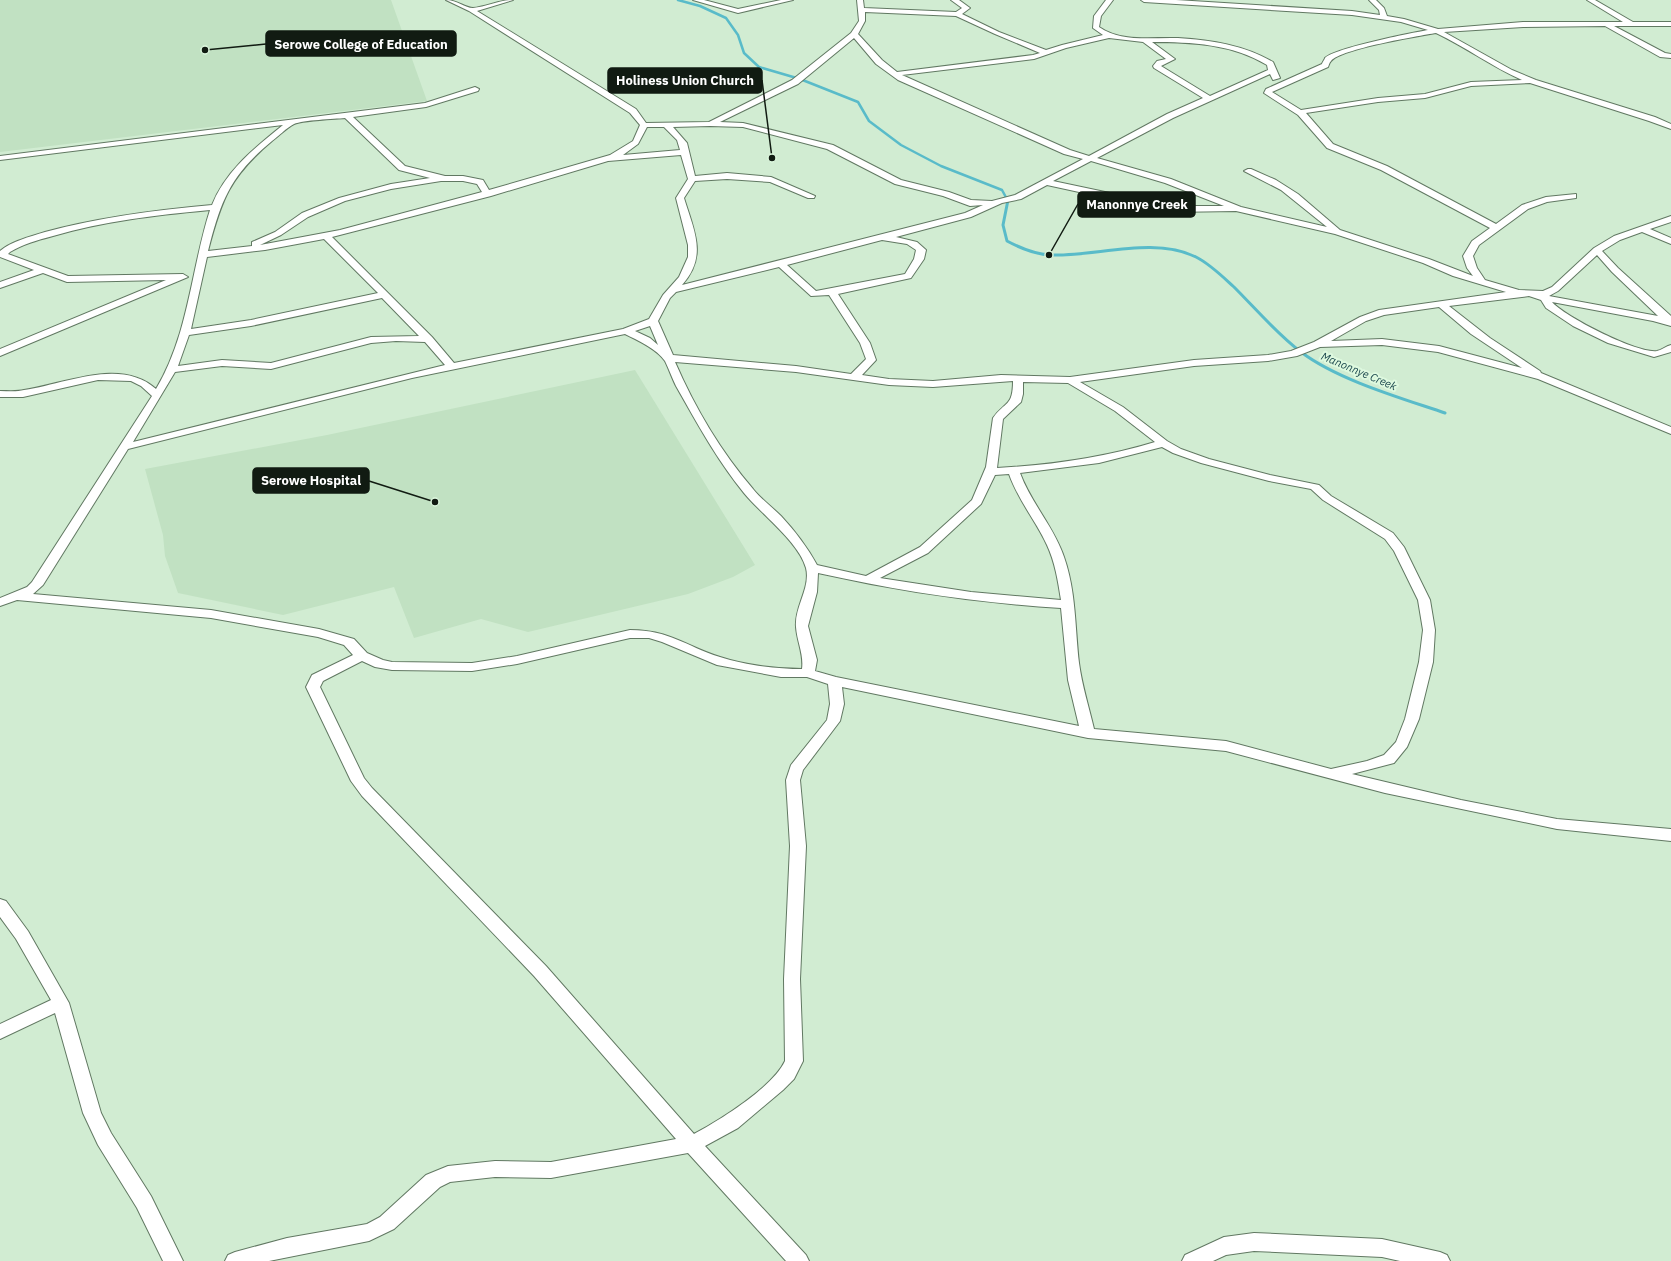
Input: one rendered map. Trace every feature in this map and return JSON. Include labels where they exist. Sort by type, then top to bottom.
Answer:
[{"type":"street","points":[[202,255],[239,251],[326,236],[488,194],[607,159],[625,151],[638,141],[642,135],[644,125],[633,110],[471,10],[449,0]]},
{"type":"street","points":[[471,10],[510,0]]},
{"type":"street","points":[[696,0],[738,11],[790,0]]},
{"type":"street","points":[[710,124],[795,82],[854,34],[862,21],[860,0]]},
{"type":"street","points":[[954,0],[967,8],[956,14]]},
{"type":"street","points":[[1109,36],[1096,28],[1095,22],[1102,9],[1110,0]]},
{"type":"street","points":[[1145,0],[1352,13],[1384,17],[1434,30],[1465,45],[1509,72],[1533,82],[1652,119],[1671,127]]},
{"type":"street","points":[[1372,0],[1382,9],[1384,17]]},
{"type":"street","points":[[1590,0],[1634,25]]},
{"type":"street","points":[[862,10],[956,14],[996,33],[1047,53]]},
{"type":"street","points":[[1497,228],[1384,168],[1330,146],[1300,112],[1268,93],[1325,65],[1328,59],[1342,52],[1398,37],[1434,30],[1488,26],[1671,24]]},
{"type":"street","points":[[1605,25],[1662,55],[1671,56]]},
{"type":"street","points":[[854,34],[879,62],[896,74],[999,123],[1067,152],[1168,181],[1238,209],[1338,232],[1426,261],[1456,274],[1521,293],[1545,294],[1555,289],[1597,250],[1617,238],[1671,219]]},
{"type":"street","points":[[896,74],[1034,58],[1064,46],[1109,36],[1178,40],[1237,48],[1267,62],[1272,66],[1272,71],[1275,76],[1284,84]]},
{"type":"street","points":[[1143,39],[1171,58],[1157,66],[1208,98]]},
{"type":"street","points":[[672,290],[968,215],[999,201],[1026,194],[1044,182],[1091,159],[1162,120],[1208,98],[1272,71]]},
{"type":"street","points":[[1300,112],[1378,100],[1425,96],[1471,84],[1533,82]]},
{"type":"street","points":[[0,158],[68,151],[142,139],[185,136],[426,105],[474,89]]},
{"type":"street","points":[[346,115],[402,168],[446,179]]},
{"type":"street","points":[[0,602],[31,590],[37,585],[125,447],[171,370],[185,333],[197,275],[215,207],[226,186],[237,171],[293,121]]},
{"type":"street","points":[[125,447],[239,417],[451,366],[626,331],[653,321],[660,307],[683,278],[693,257],[693,246],[680,198],[692,179],[684,152],[684,143],[681,138],[665,124]]},
{"type":"street","points":[[644,125],[710,124],[747,126],[800,141],[830,147],[898,182],[946,194],[970,203],[999,201]]},
{"type":"street","points":[[607,159],[684,152]]},
{"type":"street","points":[[1248,171],[1275,183],[1295,195],[1338,232]]},
{"type":"street","points":[[692,179],[727,176],[771,180],[811,196]]},
{"type":"street","points":[[239,251],[278,234],[304,215],[346,198],[392,185],[446,179],[477,181],[481,183],[488,194]]},
{"type":"street","points":[[1044,182],[1171,208],[1238,209]]},
{"type":"street","points":[[1481,281],[1472,268],[1468,256],[1475,243],[1525,207],[1546,200],[1573,196]]},
{"type":"street","points":[[197,275],[183,277],[67,279],[3,255],[3,253],[27,241],[87,223],[154,212],[215,207]]},
{"type":"street","points":[[1642,229],[1671,241]]},
{"type":"street","points":[[326,236],[428,339],[451,366]]},
{"type":"street","points":[[780,263],[812,294],[819,295],[904,277],[911,274],[919,259],[921,250],[918,245],[914,242],[880,237]]},
{"type":"street","points":[[1597,250],[1615,270],[1671,321]]},
{"type":"street","points":[[0,285],[43,270]]},
{"type":"street","points":[[1,352],[183,277]]},
{"type":"street","points":[[832,292],[865,342],[871,360],[855,376]]},
{"type":"street","points":[[626,331],[646,340],[668,358],[796,369],[855,376],[889,382],[933,384],[1001,378],[1070,380],[1194,362],[1268,358],[1293,354],[1318,344],[1363,319],[1382,312],[1521,293]]},
{"type":"street","points":[[1532,294],[1544,298],[1671,321]]},
{"type":"street","points":[[185,333],[251,323],[384,295]]},
{"type":"street","points":[[1544,298],[1546,305],[1572,323],[1598,336],[1654,354],[1671,348]]},
{"type":"street","points":[[1440,303],[1456,319],[1491,345],[1542,378]]},
{"type":"street","points":[[653,321],[677,378],[720,454],[749,492],[777,519],[801,548],[812,568],[811,592],[806,603],[802,626],[810,660],[808,673]]},
{"type":"street","points":[[171,370],[222,363],[271,366],[371,340],[396,338],[428,339]]},
{"type":"street","points":[[1318,344],[1382,342],[1427,347],[1542,378],[1671,431]]},
{"type":"street","points":[[0,394],[23,394],[98,377],[133,378],[145,384],[156,394]]},
{"type":"street","points":[[867,580],[924,550],[977,502],[984,489],[990,472],[996,444],[995,434],[998,418],[1012,408],[1018,399],[1018,378]]},
{"type":"street","points":[[1070,380],[1118,409],[1163,443],[1205,461],[1269,478],[1296,482],[1315,487],[1327,498],[1389,536],[1400,550],[1424,600],[1429,630],[1426,662],[1412,719],[1402,744],[1389,759],[1369,766],[1330,774]]},
{"type":"street","points":[[990,472],[1013,471],[1111,458],[1163,443]]},
{"type":"street","points":[[1013,471],[1022,494],[1053,544],[1058,556],[1067,604],[1075,680],[1088,733]]},
{"type":"street","points":[[812,568],[916,589],[1014,601],[1067,604]]},
{"type":"street","points":[[15,596],[211,614],[319,633],[349,642],[362,656],[380,664],[392,666],[472,667],[518,660],[630,634],[649,634],[667,639],[717,661],[740,666],[781,673],[808,673],[834,681],[1088,733],[1226,746],[1330,774],[1461,806],[1557,824],[1671,835]]},
{"type":"street","points":[[362,656],[317,678],[313,687],[358,781],[540,971],[692,1144],[799,1261]]},
{"type":"street","points":[[235,1261],[287,1247],[369,1232],[387,1223],[433,1182],[448,1174],[495,1169],[551,1170],[692,1144],[732,1122],[777,1085],[788,1074],[794,1061],[792,979],[798,846],[793,780],[796,769],[833,721],[836,713],[834,681]]},
{"type":"street","points":[[0,905],[22,935],[61,1003],[92,1113],[104,1139],[144,1202],[173,1261]]},
{"type":"street","points":[[0,1032],[61,1003]]},
{"type":"street","points":[[1192,1261],[1224,1246],[1254,1242],[1382,1248],[1440,1261]]},
{"type":"shaded area","points":[[0,0],[391,0],[427,101],[0,152]]},
{"type":"shaded area","points":[[635,370],[755,565],[733,577],[688,594],[528,632],[481,619],[414,638],[394,587],[283,615],[178,593],[165,556],[163,535],[145,469],[327,435]]},
{"type":"waterway","name":"Manonnye Creek","points":[[678,0],[700,6],[726,18],[738,35],[744,53],[759,67],[800,79],[858,102],[869,121],[901,145],[941,166],[1002,190],[1008,201]]},
{"type":"waterway","name":"Manonnye Creek","points":[[1008,201],[1003,225],[1007,241],[1012,244],[1033,252],[1050,255],[1067,255],[1124,249],[1161,248],[1179,251],[1196,257],[1211,267],[1234,287],[1292,345],[1316,362],[1351,380],[1445,413]]},
{"type":"place","name":"Serowe College of Education","points":[[205,50]]},
{"type":"place","name":"Holiness Union Church","points":[[772,158]]},
{"type":"place","name":"Manonnye Creek","points":[[1049,255]]},
{"type":"place","name":"Serowe Hospital","points":[[435,502]]}]
